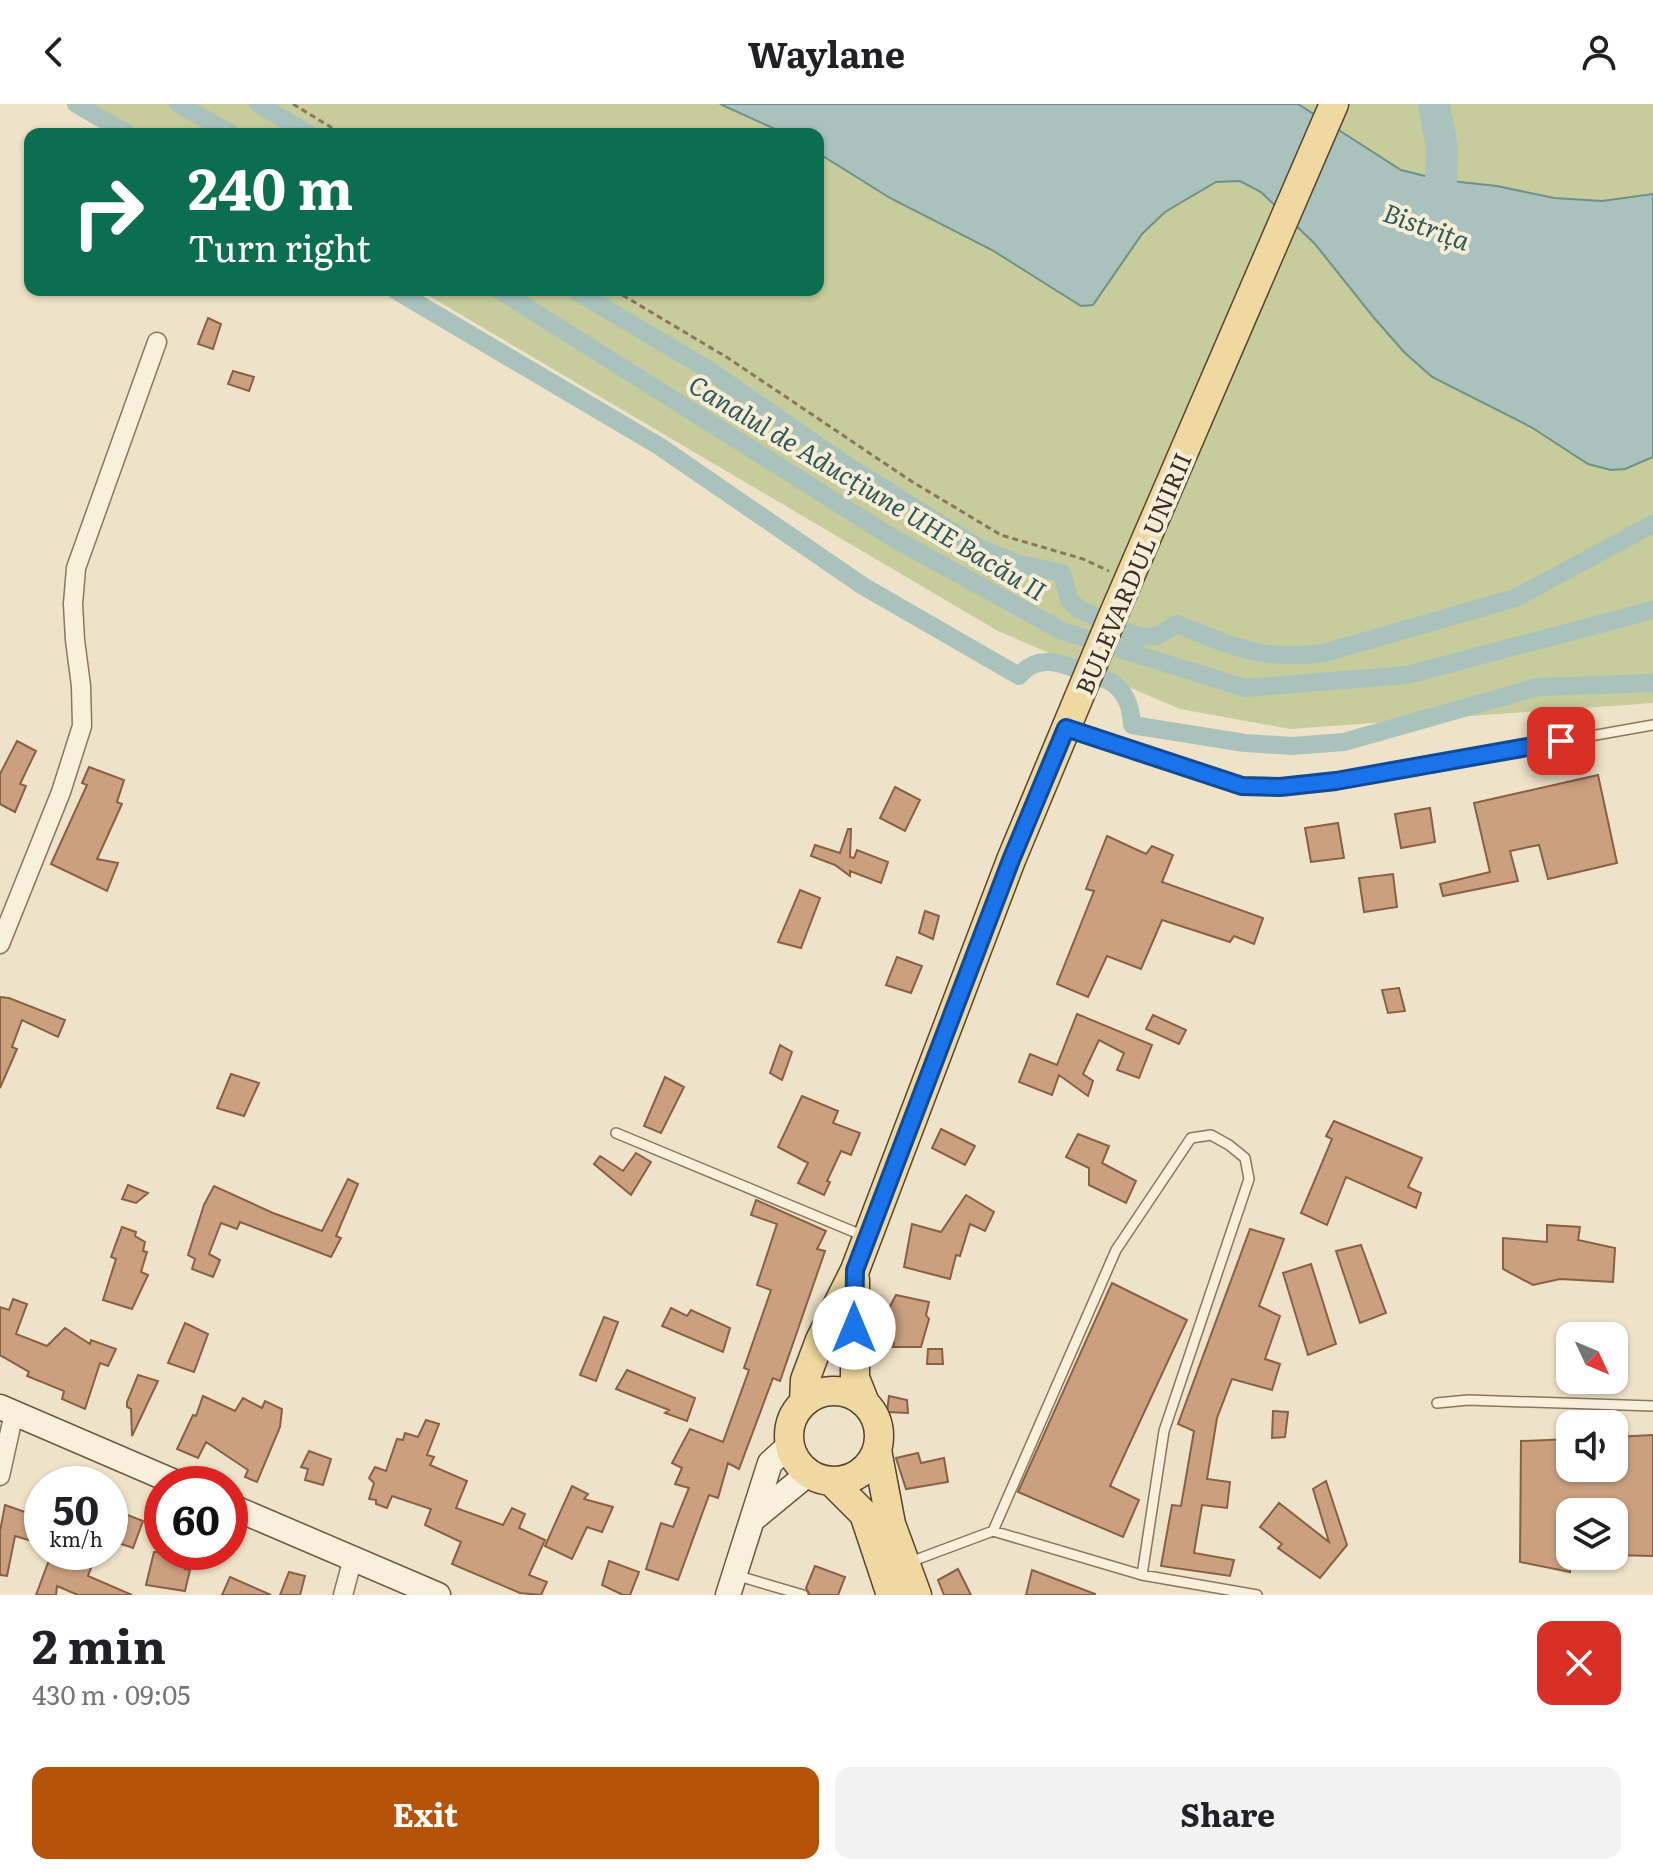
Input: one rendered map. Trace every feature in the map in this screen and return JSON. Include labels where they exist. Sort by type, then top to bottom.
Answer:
[{"type":"main road","name":"BULEVARDUL UNIRII","points":[[804,1402],[805,1380],[820,1340],[855,1270],[1005,875],[1128,580],[1334,104]]},
{"type":"main road","name":"BULEVARDUL UNIRII","points":[[855,1270],[855,1378],[865,1403]]},
{"type":"main road","points":[[891,1595],[864,1514],[793,1456],[789,1429],[794,1414],[815,1395],[841,1391],[865,1403],[877,1425],[877,1450],[891,1524],[917,1595]]},
{"type":"main road","points":[[7,1410],[144,1469]]},
{"type":"main road","points":[[732,1585],[770,1463],[790,1445]]},
{"type":"main road","points":[[752,1520],[820,1477],[845,1479],[859,1473],[870,1463],[877,1450]]},
{"type":"main road","points":[[248,1514],[438,1595]]},
{"type":"street","points":[[0,944],[61,792],[82,726],[73,604],[76,568],[157,342]]},
{"type":"street","points":[[0,1476],[7,1410]]},
{"type":"street","points":[[343,1595],[353,1558]]},
{"type":"lane","points":[[1066,728],[1242,786],[1280,787],[1336,781],[1653,725]]},
{"type":"lane","points":[[616,1133],[867,1237]]},
{"type":"lane","points":[[993,1531],[1116,1250],[1191,1138],[1211,1135],[1245,1158],[1249,1179],[1164,1431],[1142,1575]]},
{"type":"lane","points":[[1437,1403],[1468,1400],[1653,1406]]},
{"type":"lane","points":[[905,1564],[993,1531],[1142,1575],[1257,1595]]},
{"type":"lane","points":[[732,1585],[803,1595]]},
{"type":"path","points":[[293,104],[332,128]]},
{"type":"path","points":[[624,296],[728,358],[911,481],[1001,535],[1083,559],[1128,580]]},
{"type":"green space","points":[[80,104],[1653,104],[1653,703],[1290,729],[1180,709],[998,631],[429,296],[824,296],[824,128],[126,128]]},
{"type":"water","name":"Bistrița","points":[[720,104],[1298,104],[1401,170],[1441,180],[1497,186],[1554,198],[1602,201],[1653,194],[1653,457],[1625,469],[1611,470],[1588,464],[1531,427],[1432,377],[1404,352],[1315,244],[1261,192],[1240,181],[1216,182],[1165,212],[1142,234],[1093,305],[1081,306],[992,250],[890,198],[824,157],[824,128],[773,128]]},
{"type":"building","points":[[208,318],[221,324],[213,349],[198,344]]},
{"type":"building","points":[[233,371],[254,377],[249,391],[228,384]]},
{"type":"building","points":[[17,741],[36,751],[20,784],[26,786],[15,812],[0,804],[0,774]]},
{"type":"building","points":[[89,767],[124,780],[117,802],[122,804],[97,859],[118,863],[107,891],[51,864],[87,785],[82,783]]},
{"type":"building","points":[[1598,775],[1617,863],[1548,879],[1539,845],[1510,851],[1518,881],[1443,896],[1440,884],[1490,872],[1474,803]]},
{"type":"building","points":[[895,787],[920,800],[905,831],[880,818]]},
{"type":"building","points":[[1430,808],[1435,842],[1401,848],[1395,814]]},
{"type":"building","points":[[1338,823],[1344,858],[1311,862],[1305,828]]},
{"type":"building","points":[[848,829],[851,829],[850,857],[854,858],[857,850],[888,862],[881,883],[850,871],[850,876],[835,865],[811,856],[815,845],[840,853]]},
{"type":"building","points":[[1107,836],[1146,854],[1152,846],[1173,855],[1162,882],[1263,918],[1254,944],[1234,936],[1230,942],[1162,920],[1141,969],[1107,956],[1088,997],[1057,984],[1094,891],[1086,889]]},
{"type":"building","points":[[1393,874],[1397,907],[1364,912],[1359,878]]},
{"type":"building","points":[[800,890],[820,898],[801,948],[778,942]]},
{"type":"building","points":[[925,911],[939,916],[933,939],[919,933]]},
{"type":"building","points":[[897,957],[922,966],[911,993],[886,985]]},
{"type":"building","points":[[1399,988],[1405,1011],[1388,1013],[1382,990]]},
{"type":"building","points":[[0,997],[65,1020],[58,1037],[22,1020],[12,1047],[17,1049],[0,1088]]},
{"type":"building","points":[[1077,1014],[1152,1045],[1139,1078],[1117,1070],[1124,1053],[1099,1040],[1083,1074],[1093,1081],[1088,1096],[1059,1075],[1052,1095],[1019,1082],[1030,1054],[1057,1065]]},
{"type":"building","points":[[1153,1015],[1186,1030],[1179,1044],[1146,1029]]},
{"type":"building","points":[[780,1045],[792,1052],[782,1080],[770,1073]]},
{"type":"building","points":[[231,1074],[259,1083],[244,1116],[217,1108]]},
{"type":"building","points":[[665,1077],[684,1087],[661,1133],[644,1126]]},
{"type":"building","points":[[802,1096],[838,1111],[833,1123],[860,1133],[851,1155],[841,1151],[824,1195],[798,1183],[808,1163],[778,1147]]},
{"type":"building","points":[[1334,1121],[1422,1158],[1408,1187],[1421,1193],[1416,1208],[1346,1177],[1327,1225],[1301,1213],[1332,1139],[1326,1136]]},
{"type":"building","points":[[941,1129],[975,1146],[965,1165],[932,1148]]},
{"type":"building","points":[[1078,1134],[1109,1146],[1102,1163],[1136,1181],[1126,1203],[1089,1185],[1089,1168],[1066,1157]]},
{"type":"building","points":[[636,1153],[651,1162],[631,1195],[594,1164],[600,1156],[623,1171]]},
{"type":"building","points":[[348,1179],[358,1184],[336,1236],[341,1238],[331,1257],[240,1222],[237,1229],[221,1223],[209,1254],[220,1260],[213,1277],[192,1269],[195,1259],[188,1255],[204,1205],[214,1186],[322,1231]]},
{"type":"building","points":[[128,1185],[148,1193],[136,1203],[122,1199]]},
{"type":"building","points":[[966,1195],[994,1212],[985,1231],[970,1224],[960,1256],[956,1255],[950,1279],[904,1267],[912,1224],[941,1232]]},
{"type":"building","points":[[756,1200],[826,1231],[817,1249],[825,1251],[780,1381],[773,1378],[739,1469],[728,1463],[718,1498],[709,1495],[678,1580],[646,1569],[661,1523],[673,1527],[689,1488],[675,1484],[682,1468],[672,1463],[690,1429],[723,1442],[749,1370],[744,1368],[771,1290],[757,1285],[777,1224],[751,1215]]},
{"type":"building","points":[[1547,1225],[1580,1227],[1578,1240],[1615,1248],[1613,1282],[1560,1279],[1533,1285],[1503,1269],[1503,1238],[1547,1242]]},
{"type":"building","points":[[122,1227],[136,1232],[135,1236],[145,1242],[143,1251],[147,1252],[141,1272],[148,1275],[132,1309],[103,1300],[116,1259],[111,1257]]},
{"type":"building","points":[[1250,1229],[1284,1239],[1259,1306],[1280,1316],[1265,1359],[1280,1364],[1272,1390],[1232,1379],[1217,1418],[1207,1479],[1230,1482],[1227,1508],[1202,1505],[1194,1553],[1234,1560],[1230,1576],[1161,1566],[1172,1505],[1181,1506],[1194,1431],[1178,1424]]},
{"type":"building","points":[[1361,1245],[1386,1313],[1360,1323],[1336,1251]]},
{"type":"building","points":[[1311,1264],[1336,1344],[1308,1355],[1283,1273]]},
{"type":"building","points":[[1112,1283],[1187,1320],[1110,1486],[1139,1500],[1123,1537],[1018,1492]]},
{"type":"building","points":[[896,1295],[929,1302],[926,1315],[929,1319],[921,1347],[893,1347],[894,1343],[885,1343],[882,1322]]},
{"type":"building","points":[[13,1299],[27,1304],[16,1334],[47,1346],[65,1328],[90,1344],[91,1340],[116,1349],[108,1366],[100,1363],[85,1409],[62,1399],[64,1391],[27,1376],[29,1372],[0,1355],[0,1307],[9,1310]]},
{"type":"building","points":[[671,1308],[687,1316],[691,1310],[730,1328],[723,1352],[662,1326]]},
{"type":"building","points":[[604,1317],[618,1322],[596,1381],[580,1375]]},
{"type":"building","points":[[185,1323],[208,1334],[194,1372],[168,1363]]},
{"type":"building","points":[[928,1349],[942,1349],[943,1364],[927,1364]]},
{"type":"building","points":[[627,1370],[695,1398],[687,1421],[665,1413],[669,1410],[616,1389]]},
{"type":"building","points":[[138,1375],[158,1381],[132,1436],[131,1409],[127,1407],[127,1402]]},
{"type":"building","points":[[203,1396],[235,1411],[243,1398],[262,1408],[265,1401],[282,1409],[280,1427],[257,1482],[248,1478],[248,1466],[242,1466],[206,1442],[198,1458],[177,1449],[193,1415],[196,1416]]},
{"type":"building","points":[[889,1396],[907,1400],[908,1413],[887,1412]]},
{"type":"building","points":[[1273,1411],[1288,1412],[1285,1437],[1272,1438]]},
{"type":"building","points":[[426,1420],[439,1424],[427,1455],[434,1457],[430,1465],[467,1481],[456,1508],[503,1525],[512,1508],[525,1514],[519,1528],[545,1540],[529,1575],[547,1582],[541,1595],[520,1593],[452,1564],[461,1542],[425,1525],[431,1509],[392,1496],[387,1508],[369,1499],[374,1483],[369,1478],[375,1467],[386,1471],[397,1439],[403,1440],[405,1433],[418,1437]]},
{"type":"building","points":[[1653,1435],[1653,1556],[1628,1555],[1628,1498],[1556,1498],[1556,1569],[1520,1562],[1521,1441],[1556,1440],[1556,1482],[1628,1482],[1628,1436]]},
{"type":"building","points":[[309,1451],[331,1459],[323,1485],[305,1480],[308,1469],[301,1467]]},
{"type":"building","points":[[918,1453],[921,1463],[944,1458],[948,1482],[906,1489],[896,1458]]},
{"type":"building","points":[[1326,1481],[1347,1545],[1320,1578],[1278,1548],[1282,1544],[1260,1527],[1279,1503],[1329,1542],[1313,1489]]},
{"type":"building","points":[[572,1486],[588,1494],[584,1499],[613,1507],[602,1532],[587,1527],[572,1559],[545,1546]]},
{"type":"building","points":[[5,1505],[24,1512],[24,1539],[15,1536],[7,1576],[0,1575],[0,1531]]},
{"type":"building","points":[[128,1515],[143,1521],[133,1548],[128,1546]]},
{"type":"building","points":[[609,1561],[639,1572],[630,1595],[602,1585]]},
{"type":"building","points":[[815,1566],[845,1577],[838,1595],[810,1595],[806,1588]]},
{"type":"building","points":[[958,1569],[971,1595],[944,1595],[938,1580]]},
{"type":"building","points":[[45,1570],[90,1570],[88,1576],[132,1595],[78,1595],[57,1586],[56,1595],[36,1595]]},
{"type":"building","points":[[150,1570],[190,1570],[185,1591],[146,1585]]},
{"type":"building","points":[[1032,1570],[1095,1594],[1095,1595],[1026,1595]]},
{"type":"building","points":[[289,1572],[305,1576],[300,1595],[280,1595]]},
{"type":"building","points":[[230,1577],[271,1595],[222,1595]]},
{"type":"waterway","points":[[76,104],[118,128]]},
{"type":"waterway","name":"Canalul de Aducțiune UHE Bacău II","points":[[178,104],[221,128]]},
{"type":"waterway","points":[[258,104],[299,128]]},
{"type":"waterway","name":"Bistrița","points":[[1434,104],[1442,148],[1441,180],[1446,224]]},
{"type":"waterway","points":[[405,296],[659,446],[863,586],[1019,676],[1034,664],[1052,662],[1110,681],[1126,699],[1132,725],[1245,743],[1292,746],[1344,742],[1538,687],[1653,683]]},
{"type":"waterway","name":"Canalul de Aducțiune UHE Bacău II","points":[[509,296],[893,538],[1062,631],[1245,688],[1407,675],[1653,610]]},
{"type":"waterway","points":[[584,296],[709,370],[843,463],[979,548],[1016,563],[1062,573],[1069,600],[1079,609],[1139,637],[1157,636],[1177,624],[1248,650],[1283,655],[1324,653],[1515,598],[1653,524]]},
{"type":"route","points":[[854,1328],[855,1270],[1011,860],[1066,728],[1242,786],[1280,787],[1336,781],[1561,741]]}]
